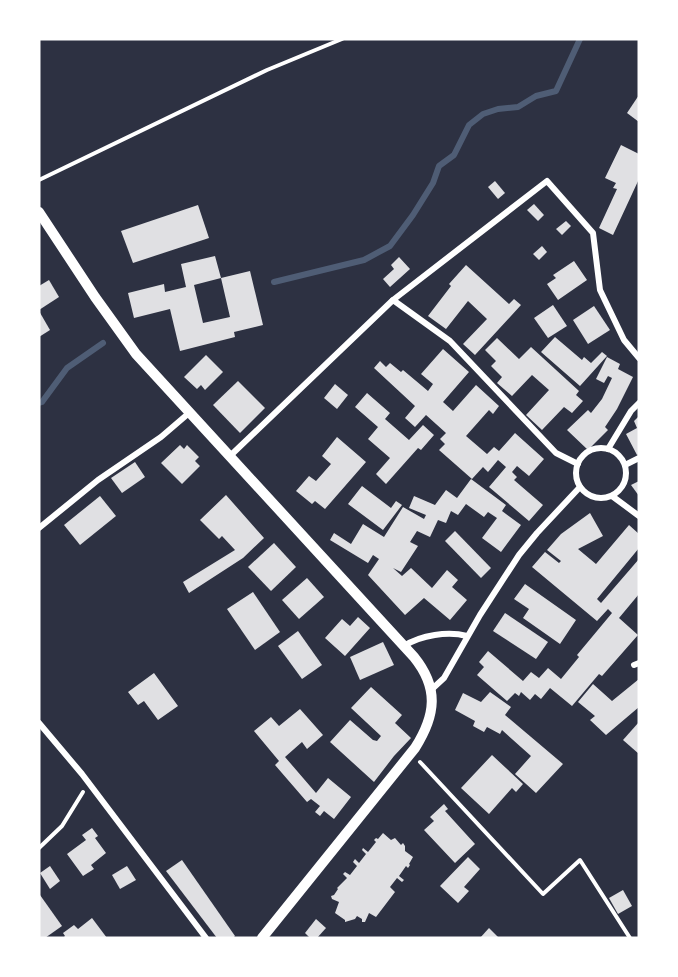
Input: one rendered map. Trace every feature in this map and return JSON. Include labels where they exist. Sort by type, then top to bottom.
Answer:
[{"type":"street","points":[[229,457],[393,300],[547,182],[593,233],[600,290],[624,340],[639,358]]},
{"type":"street","points":[[39,212],[125,340],[229,457],[404,646],[424,670],[431,690],[430,720],[411,753],[262,938]]},
{"type":"street","points":[[393,300],[450,341],[556,453],[578,464]]},
{"type":"street","points":[[608,449],[631,411],[639,403]]},
{"type":"street","points":[[39,528],[98,480],[161,436],[189,413]]},
{"type":"street","points":[[595,449],[608,449],[618,455],[625,465],[626,477],[622,488],[612,496],[601,499],[589,496],[580,487],[576,476],[578,464],[585,454],[595,449]]},
{"type":"street","points":[[625,465],[639,458]]},
{"type":"street","points":[[431,690],[444,678],[467,636],[519,555],[580,487]]},
{"type":"street","points":[[612,496],[639,516]]},
{"type":"street","points":[[404,646],[424,637],[455,634],[467,636]]},
{"type":"street","points":[[39,723],[90,785],[206,938]]},
{"type":"path","points":[[39,180],[267,70],[342,39]]},
{"type":"path","points":[[411,753],[543,894],[580,860],[630,938]]},
{"type":"path","points":[[39,848],[62,826],[81,794],[90,785]]},
{"type":"building","points":[[639,95],[639,122],[627,113]]},
{"type":"building","points":[[621,145],[639,154],[639,179],[613,235],[599,228],[617,189],[613,188],[616,183],[605,178]]},
{"type":"building","points":[[495,181],[505,193],[498,199],[488,187]]},
{"type":"building","points":[[534,204],[544,215],[538,221],[527,210]]},
{"type":"building","points":[[198,205],[209,238],[133,263],[121,231]]},
{"type":"building","points":[[566,221],[571,226],[562,235],[556,229]]},
{"type":"building","points":[[542,246],[547,252],[539,260],[533,254]]},
{"type":"building","points":[[215,256],[221,278],[250,271],[263,325],[234,332],[235,337],[180,351],[170,309],[134,318],[128,293],[164,284],[165,292],[186,287],[181,264]],"holes":[[[221,278],[230,317],[203,323],[194,285]]]},
{"type":"building","points":[[399,257],[410,269],[390,287],[383,279],[394,269],[391,265]]},
{"type":"building","points":[[574,261],[587,280],[558,300],[547,284],[556,278],[553,275]]},
{"type":"building","points":[[466,265],[509,304],[514,299],[521,305],[475,355],[463,344],[487,319],[468,301],[446,329],[428,316],[451,286],[449,284]]},
{"type":"building","points":[[49,280],[59,297],[39,310],[39,286]]},
{"type":"building","points":[[553,305],[567,326],[548,338],[534,318]]},
{"type":"building","points":[[594,306],[610,330],[588,344],[573,320]]},
{"type":"building","points":[[39,311],[50,330],[39,337]]},
{"type":"building","points":[[555,337],[582,360],[584,357],[591,363],[602,352],[607,356],[580,386],[541,352]]},
{"type":"building","points":[[497,338],[519,359],[531,347],[579,391],[576,395],[583,401],[572,413],[564,407],[542,430],[526,415],[549,390],[532,375],[512,396],[497,383],[502,377],[491,366],[496,361],[485,350]]},
{"type":"building","points":[[443,349],[469,372],[443,402],[453,411],[476,385],[499,406],[493,414],[489,410],[466,436],[487,454],[494,447],[499,451],[515,433],[544,459],[529,476],[517,466],[512,472],[517,477],[514,480],[543,505],[529,521],[489,487],[506,467],[498,460],[488,472],[483,467],[472,479],[439,450],[445,444],[440,439],[446,433],[426,415],[415,427],[405,418],[415,406],[374,368],[380,361],[386,367],[390,363],[401,372],[403,370],[428,391],[433,384],[421,374]]},
{"type":"building","points":[[206,355],[223,372],[205,390],[201,385],[197,389],[184,377]]},
{"type":"building","points":[[607,357],[620,364],[618,369],[633,377],[605,427],[608,430],[588,450],[567,430],[588,410],[591,413],[602,399],[612,378],[608,376],[604,383],[596,379]]},
{"type":"building","points":[[238,381],[265,408],[240,433],[213,405]]},
{"type":"building","points":[[335,384],[348,395],[337,409],[324,398]]},
{"type":"building","points":[[367,393],[390,413],[385,419],[409,440],[423,425],[434,435],[421,450],[418,448],[386,484],[376,474],[390,458],[368,439],[378,427],[355,407]]},
{"type":"building","points":[[639,416],[639,454],[637,455],[626,434],[637,428],[634,421]]},
{"type":"building","points":[[337,437],[366,462],[325,509],[315,501],[312,504],[296,491],[309,476],[316,481],[331,464],[322,456]]},
{"type":"building","points":[[180,445],[184,449],[187,445],[199,457],[195,461],[200,466],[182,484],[161,463]]},
{"type":"building","points":[[135,462],[145,477],[122,493],[111,478]]},
{"type":"building","points":[[471,479],[506,505],[502,511],[521,525],[501,552],[482,538],[497,518],[488,512],[484,517],[466,504],[458,515],[451,511],[446,523],[438,520],[430,537],[417,531],[410,542],[418,546],[401,572],[393,568],[402,576],[411,568],[432,588],[447,570],[458,580],[452,587],[467,600],[450,620],[424,598],[405,615],[368,575],[379,559],[373,555],[368,563],[330,540],[334,533],[351,544],[363,524],[384,537],[403,507],[424,519],[426,515],[409,508],[414,496],[435,505],[446,490],[457,498]]},
{"type":"building","points":[[639,481],[639,496],[631,485]]},
{"type":"building","points":[[362,486],[391,508],[396,501],[402,505],[383,530],[348,504]]},
{"type":"building","points":[[226,495],[264,538],[243,558],[189,593],[183,582],[235,550],[222,536],[219,539],[200,520]]},
{"type":"building","points":[[100,496],[116,516],[80,545],[64,525]]},
{"type":"building","points":[[590,513],[603,536],[578,549],[596,564],[629,525],[639,534],[639,548],[597,599],[601,603],[639,559],[639,594],[619,618],[638,635],[602,676],[599,674],[572,706],[550,688],[541,699],[535,694],[530,700],[521,692],[519,696],[515,693],[507,701],[477,675],[484,667],[479,662],[488,651],[523,681],[531,672],[539,678],[548,668],[561,679],[579,657],[577,655],[612,613],[608,609],[597,621],[532,567],[545,552],[559,563],[561,561],[547,550],[561,534]]},
{"type":"building","points":[[455,531],[491,568],[481,578],[445,541]]},
{"type":"building","points":[[274,543],[296,567],[271,591],[248,567]]},
{"type":"building","points":[[307,578],[324,597],[299,619],[282,600]]},
{"type":"building","points":[[525,584],[576,620],[560,644],[523,618],[529,609],[514,599]]},
{"type":"building","points":[[253,592],[280,632],[255,650],[227,609]]},
{"type":"building","points":[[505,613],[548,642],[536,659],[493,631]]},
{"type":"building","points":[[358,617],[370,628],[345,656],[325,638],[342,619],[350,626]]},
{"type":"building","points":[[298,631],[322,665],[302,679],[278,646]]},
{"type":"building","points":[[383,642],[394,665],[360,680],[350,657]]},
{"type":"building","points":[[154,673],[178,706],[158,720],[144,701],[138,705],[128,692]]},
{"type":"building","points":[[639,679],[639,707],[606,735],[590,720],[595,716],[578,702],[593,684],[612,701]]},
{"type":"building","points":[[371,687],[402,715],[395,723],[411,738],[374,782],[330,742],[350,720],[373,740],[377,741],[381,736],[351,708]]},
{"type":"building","points":[[490,692],[511,707],[505,715],[563,764],[536,793],[515,774],[531,756],[502,730],[500,734],[487,727],[484,732],[473,726],[475,721],[455,710],[463,693],[481,702]]},
{"type":"building","points":[[300,709],[323,735],[307,749],[302,742],[285,757],[316,793],[328,778],[351,797],[334,819],[324,811],[320,816],[315,812],[320,806],[311,799],[307,802],[275,765],[279,761],[254,731],[271,717],[279,726]]},
{"type":"building","points":[[639,722],[639,754],[623,740]]},
{"type":"building","points":[[492,755],[523,784],[516,792],[512,788],[489,814],[461,788]]},
{"type":"building","points":[[444,804],[448,809],[445,811],[475,844],[455,863],[424,830],[434,821],[430,817]]},
{"type":"building","points":[[92,828],[98,836],[95,838],[106,853],[91,865],[94,869],[83,876],[67,854],[86,840],[82,835]]},
{"type":"building","points":[[383,833],[391,840],[395,838],[401,845],[403,843],[405,851],[413,857],[408,868],[406,866],[399,876],[404,880],[402,882],[397,878],[390,887],[395,892],[376,917],[369,913],[365,922],[357,916],[345,922],[335,913],[339,902],[331,896],[347,878],[343,874],[345,872],[350,875],[357,866],[353,862],[355,859],[359,863],[366,854],[363,848],[368,852],[376,842],[374,840]]},
{"type":"building","points":[[468,857],[480,869],[464,887],[469,891],[458,903],[440,886]]},
{"type":"building","points":[[182,860],[235,936],[233,938],[217,938],[166,871]]},
{"type":"building","points":[[50,866],[60,881],[50,889],[40,873]]},
{"type":"building","points":[[127,866],[136,880],[120,889],[112,875]]},
{"type":"building","points":[[623,890],[632,906],[618,914],[609,898]]},
{"type":"building","points":[[40,895],[62,926],[45,938],[39,938]]},
{"type":"building","points":[[92,918],[107,938],[63,938],[65,936],[63,933],[74,925],[78,929]]},
{"type":"building","points":[[316,919],[326,928],[317,938],[310,938],[305,933]]},
{"type":"building","points":[[489,928],[499,938],[480,938]]},
{"type":"waterway","points":[[274,282],[364,260],[390,246],[433,183],[439,166],[454,155],[469,125],[483,114],[498,109],[518,107],[536,96],[556,91],[580,39]]},
{"type":"waterway","points":[[39,403],[67,368],[103,343]]}]
